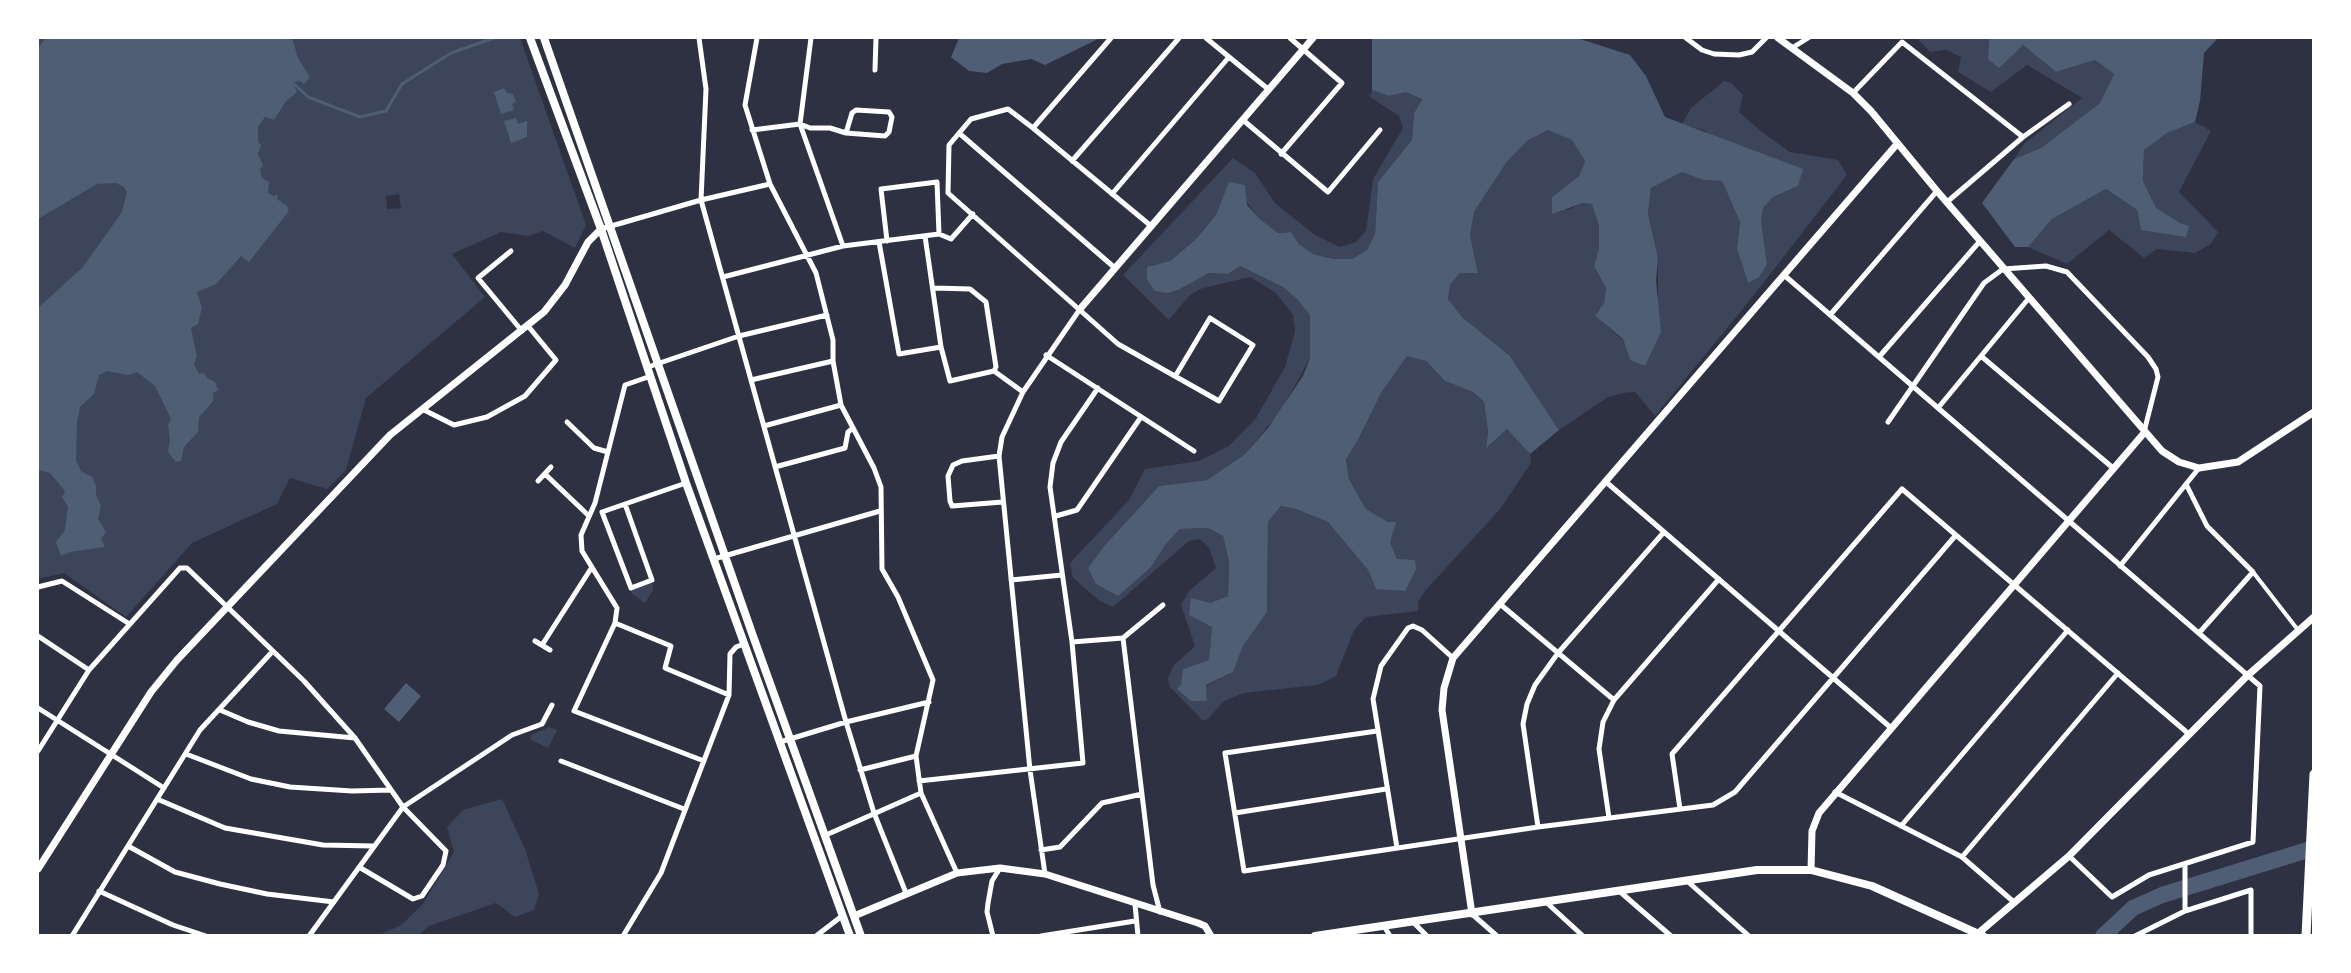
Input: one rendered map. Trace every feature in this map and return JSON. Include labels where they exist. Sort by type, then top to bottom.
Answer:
[{"type":"main road","points":[[530,38],[601,229],[686,483],[850,936]]},
{"type":"main road","points":[[544,38],[861,936]]},
{"type":"main road","points":[[2306,936],[2313,774]]},
{"type":"main road","points":[[1316,936],[1757,870],[1811,870],[1872,885],[1978,935]]},
{"type":"street","points":[[699,38],[706,89],[701,200],[860,770],[874,813],[906,893]]},
{"type":"street","points":[[758,38],[748,78],[745,105],[770,184],[816,273],[832,340],[833,361],[841,405],[874,468],[881,487],[882,569],[898,597],[933,680],[916,756],[921,793],[957,873]]},
{"type":"street","points":[[811,38],[800,123],[843,246]]},
{"type":"street","points":[[875,70],[876,38]]},
{"type":"street","points":[[1033,128],[1111,38]]},
{"type":"street","points":[[1072,161],[1179,38]]},
{"type":"street","points":[[1206,38],[1268,89]]},
{"type":"street","points":[[1281,154],[1342,83],[1290,38]]},
{"type":"street","points":[[1045,874],[1030,770],[1003,502],[999,456],[1002,436],[1023,393],[1046,355],[1080,309],[1313,38]]},
{"type":"street","points":[[1686,38],[1702,50],[1722,54],[1752,52],[1766,38]]},
{"type":"street","points":[[1778,38],[1852,93],[1871,111],[2144,433],[2170,457],[2199,468],[2238,462],[2313,412]]},
{"type":"street","points":[[1792,48],[1808,38]]},
{"type":"street","points":[[1852,93],[1902,42],[2023,137]]},
{"type":"street","points":[[1112,194],[1229,57]]},
{"type":"street","points":[[1947,202],[2023,137],[2069,104]]},
{"type":"street","points":[[1150,226],[1008,109],[971,119],[949,145],[948,193],[1118,344],[1220,400],[1253,345],[1210,318],[1176,375]]},
{"type":"street","points":[[752,130],[800,123],[846,133],[885,136],[889,132],[892,117],[889,112],[856,110],[852,113],[846,133]]},
{"type":"street","points":[[1242,120],[1328,192],[1380,130]]},
{"type":"street","points":[[959,133],[1115,268]]},
{"type":"street","points":[[1497,936],[1472,914],[1442,710],[1443,688],[1454,658],[1897,144]]},
{"type":"street","points":[[887,241],[881,189],[937,182],[939,234]]},
{"type":"street","points":[[38,869],[150,692],[390,435],[522,331],[556,299],[588,242],[601,229],[612,228],[701,200],[770,184]]},
{"type":"street","points":[[1830,315],[1937,191]]},
{"type":"street","points":[[723,277],[843,246],[939,234],[951,239],[973,214]]},
{"type":"street","points":[[925,236],[941,347],[950,381],[994,371],[1023,393]]},
{"type":"street","points":[[1879,357],[1980,241]]},
{"type":"street","points":[[879,242],[899,354],[941,347]]},
{"type":"street","points":[[511,251],[478,278],[522,331]]},
{"type":"street","points":[[1811,870],[1812,831],[1818,813],[2144,433],[2158,377],[2148,357],[2067,272],[2046,266],[2004,269],[1983,283],[1888,422]]},
{"type":"street","points":[[1784,275],[2260,686],[2255,839],[2250,844],[2185,868],[2149,875],[2112,897],[2068,856]]},
{"type":"street","points":[[934,288],[970,289],[986,302],[996,367],[994,371]]},
{"type":"street","points":[[1938,408],[2029,298]]},
{"type":"street","points":[[648,367],[739,336],[827,315]]},
{"type":"street","points":[[424,410],[454,425],[487,417],[525,396],[556,360],[528,326]]},
{"type":"street","points":[[1046,355],[1194,452]]},
{"type":"street","points":[[1981,356],[2113,468]]},
{"type":"street","points":[[751,380],[833,361]]},
{"type":"street","points":[[651,376],[625,385],[590,516],[582,535],[582,551],[617,608],[615,623],[574,711],[704,761]]},
{"type":"street","points":[[920,781],[1083,763],[1072,642],[1056,516],[1050,487],[1053,463],[1068,430],[1098,388]]},
{"type":"street","points":[[764,426],[841,405]]},
{"type":"street","points":[[1056,516],[1077,510],[1141,417]]},
{"type":"street","points":[[567,422],[594,448],[608,452]]},
{"type":"street","points":[[578,433],[583,426]]},
{"type":"street","points":[[775,466],[845,448],[848,432],[853,428]]},
{"type":"street","points":[[999,456],[962,461],[953,465],[948,476],[950,501],[952,506],[1003,502]]},
{"type":"street","points":[[538,481],[551,467]]},
{"type":"street","points":[[2120,566],[2187,486],[2199,468]]},
{"type":"street","points":[[545,474],[590,516]]},
{"type":"street","points":[[1605,482],[1890,727]]},
{"type":"street","points":[[625,504],[652,580],[631,588],[602,512],[625,504],[686,483]]},
{"type":"street","points":[[2187,486],[2207,526],[2253,572],[2298,630]]},
{"type":"street","points":[[1680,809],[1672,754],[1902,489],[2190,735]]},
{"type":"street","points":[[714,559],[880,511]]},
{"type":"street","points":[[1538,827],[1523,724],[1527,704],[1535,685],[1558,653],[1664,532]]},
{"type":"street","points":[[1377,731],[1225,753],[1244,871],[1538,827],[1713,804],[1735,792],[1956,535]]},
{"type":"street","points":[[542,645],[592,567]]},
{"type":"street","points":[[38,751],[90,670],[128,623],[180,568],[187,568],[304,681],[355,738],[403,807],[446,850],[443,865],[422,896],[413,899],[359,867]]},
{"type":"street","points":[[2199,633],[2253,572]]},
{"type":"street","points":[[1011,580],[1062,575]]},
{"type":"street","points":[[1609,818],[1599,748],[1603,722],[1614,700],[1719,579]]},
{"type":"street","points":[[38,587],[62,581],[128,623]]},
{"type":"street","points":[[1500,604],[1614,700]]},
{"type":"street","points":[[1072,642],[1123,638],[1163,605]]},
{"type":"street","points":[[1978,935],[2068,856],[2247,676],[2313,617]]},
{"type":"street","points":[[615,623],[672,646],[665,669],[729,695]]},
{"type":"street","points":[[1396,848],[1373,699],[1381,666],[1408,628],[1413,626],[1422,630],[1454,658]]},
{"type":"street","points":[[1901,826],[2068,630]]},
{"type":"street","points":[[38,636],[90,670]]},
{"type":"street","points":[[1123,638],[1153,885],[1160,912]]},
{"type":"street","points":[[535,641],[550,650]]},
{"type":"street","points":[[623,936],[661,873],[729,695],[730,654],[736,647],[744,644]]},
{"type":"street","points":[[72,936],[200,730],[272,652]]},
{"type":"street","points":[[1962,857],[2118,673]]},
{"type":"street","points":[[780,742],[846,722],[929,702]]},
{"type":"street","points":[[309,936],[403,807],[512,735],[542,724],[552,705]]},
{"type":"street","points":[[38,708],[164,788]]},
{"type":"street","points":[[220,710],[248,722],[279,731],[355,738]]},
{"type":"street","points":[[186,754],[251,779],[290,787],[352,791],[391,790]]},
{"type":"street","points":[[860,770],[916,756]]},
{"type":"street","points":[[561,761],[684,810]]},
{"type":"street","points":[[1235,813],[1386,789]]},
{"type":"street","points":[[1835,792],[1962,857],[2015,903]]},
{"type":"street","points":[[826,835],[921,793]]},
{"type":"street","points":[[1041,850],[1060,847],[1102,803],[1142,794]]},
{"type":"street","points":[[157,799],[225,828],[323,845],[373,846]]},
{"type":"street","points":[[128,846],[176,872],[209,881],[267,894],[334,902]]},
{"type":"street","points":[[993,936],[987,912],[992,881],[1000,868]]},
{"type":"street","points":[[854,916],[957,873],[1000,868],[1045,874],[1205,926],[1211,936]]},
{"type":"street","points":[[2185,868],[2185,908]]},
{"type":"street","points":[[1686,880],[1749,936]]},
{"type":"street","points":[[1618,890],[1671,936]]},
{"type":"street","points":[[2135,936],[2185,908],[2251,890],[2250,936]]},
{"type":"street","points":[[99,891],[173,926],[206,936]]},
{"type":"street","points":[[1547,903],[1583,936]]},
{"type":"street","points":[[1135,904],[1138,936]]},
{"type":"street","points":[[816,936],[842,916]]},
{"type":"street","points":[[1041,936],[1135,921]]},
{"type":"street","points":[[1413,922],[1427,936]]},
{"type":"street","points":[[1384,926],[1390,936]]},
{"type":"shaded area","points":[[38,38],[520,38],[586,225],[575,248],[543,231],[528,236],[501,232],[452,254],[485,297],[366,398],[346,470],[327,489],[290,478],[277,504],[192,543],[126,617],[64,573],[38,579]],"holes":[[[399,194],[401,208],[387,209],[386,196]]]},
{"type":"shaded area","points":[[46,38],[292,38],[298,58],[310,77],[304,84],[300,81],[294,82],[293,85],[297,91],[295,94],[286,101],[274,120],[265,117],[258,127],[258,142],[261,145],[258,154],[263,165],[260,170],[262,178],[269,182],[268,193],[274,196],[278,194],[277,199],[287,206],[289,211],[249,262],[241,256],[216,284],[197,292],[202,308],[198,324],[191,328],[197,356],[194,364],[199,374],[204,373],[207,378],[215,382],[218,390],[213,393],[214,400],[199,417],[198,432],[184,447],[181,461],[176,462],[168,452],[170,440],[168,425],[171,419],[155,386],[137,372],[128,375],[107,371],[99,375],[94,394],[80,407],[76,460],[81,471],[92,477],[96,486],[96,495],[101,506],[98,519],[106,532],[101,539],[105,547],[70,552],[61,556],[56,542],[65,530],[68,507],[62,497],[65,491],[50,473],[38,470],[39,307],[83,267],[122,212],[127,192],[124,187],[116,183],[97,184],[38,219],[38,48]]},
{"type":"shaded area","points":[[959,38],[1100,38],[1045,65],[1031,59],[1002,64],[987,73],[969,71],[951,57]]},
{"type":"shaded area","points":[[1372,38],[1577,38],[1630,55],[1646,76],[1665,117],[1803,169],[1798,186],[1773,197],[1763,208],[1761,221],[1767,264],[1759,277],[1748,283],[1737,249],[1740,222],[1722,181],[1703,180],[1682,172],[1651,188],[1648,214],[1658,258],[1656,281],[1661,332],[1645,366],[1630,360],[1623,339],[1595,316],[1604,303],[1606,288],[1594,266],[1599,249],[1599,226],[1592,204],[1583,203],[1552,214],[1552,197],[1579,176],[1585,161],[1572,140],[1548,130],[1527,141],[1506,163],[1474,212],[1470,235],[1478,273],[1460,273],[1450,285],[1448,299],[1462,317],[1510,356],[1559,430],[1530,454],[1507,429],[1486,448],[1488,432],[1484,402],[1473,392],[1445,381],[1426,361],[1407,356],[1381,393],[1346,459],[1349,479],[1366,509],[1388,522],[1396,522],[1390,542],[1397,559],[1415,560],[1416,569],[1405,591],[1376,589],[1368,570],[1328,522],[1296,509],[1281,506],[1268,522],[1267,612],[1243,646],[1233,672],[1206,685],[1207,701],[1191,701],[1177,689],[1181,685],[1183,669],[1209,660],[1212,627],[1189,615],[1191,598],[1210,603],[1228,596],[1229,562],[1223,536],[1208,528],[1180,529],[1166,544],[1151,567],[1118,596],[1096,584],[1088,568],[1105,545],[1159,486],[1207,480],[1245,454],[1268,428],[1303,376],[1310,358],[1310,315],[1283,287],[1240,266],[1228,274],[1209,273],[1178,290],[1167,293],[1155,291],[1147,280],[1147,267],[1170,261],[1195,240],[1216,215],[1229,182],[1245,185],[1247,205],[1260,219],[1278,233],[1291,232],[1299,244],[1313,254],[1334,259],[1352,259],[1367,250],[1375,234],[1378,182],[1412,140],[1414,113],[1422,99],[1406,92],[1389,96],[1372,90]]},
{"type":"shaded area","points":[[1917,38],[1989,38],[1988,59],[2023,45],[2056,72],[2095,60],[2114,74],[2100,103],[2041,148],[2014,159],[2024,144],[2082,98],[2027,65],[1991,92],[1958,72],[1961,57],[1946,50],[1930,52]]},
{"type":"shaded area","points":[[1989,38],[2218,38],[2204,53],[2200,101],[2195,122],[2167,133],[2144,150],[2143,181],[2156,208],[2189,226],[2186,237],[2141,230],[2137,210],[2106,189],[2052,219],[2028,247],[2015,247],[1982,203],[2014,159],[2041,148],[2100,103],[2114,74],[2095,60],[2056,72],[2023,45],[1999,68],[1988,59]]},
{"type":"shaded area","points":[[1724,81],[1731,83],[1743,95],[1739,112],[1762,132],[1790,152],[1838,160],[1847,175],[1754,295],[1655,416],[1635,392],[1623,393],[1608,397],[1559,430],[1510,356],[1462,317],[1448,299],[1450,285],[1460,273],[1478,272],[1470,235],[1474,212],[1506,163],[1527,141],[1548,130],[1572,139],[1585,161],[1579,176],[1552,197],[1567,210],[1583,203],[1592,204],[1599,226],[1599,249],[1594,266],[1606,288],[1604,303],[1595,316],[1623,340],[1630,360],[1658,301],[1658,258],[1648,214],[1651,188],[1682,172],[1703,180],[1722,181],[1740,222],[1737,249],[1748,283],[1767,264],[1761,221],[1763,208],[1773,197],[1798,186],[1703,130],[1682,124],[1691,108]]},
{"type":"shaded area","points":[[504,88],[507,93],[513,94],[516,102],[512,104],[514,110],[501,114],[494,92]]},
{"type":"shaded area","points":[[1372,90],[1389,96],[1406,91],[1422,98],[1414,113],[1412,140],[1378,182],[1375,234],[1367,250],[1352,259],[1335,259],[1313,254],[1299,244],[1291,232],[1278,233],[1260,219],[1230,182],[1216,215],[1195,240],[1170,261],[1153,265],[1147,280],[1156,291],[1177,290],[1209,273],[1228,274],[1240,266],[1283,287],[1310,315],[1310,358],[1281,411],[1245,454],[1207,480],[1159,486],[1105,545],[1134,579],[1151,567],[1166,544],[1180,529],[1208,528],[1223,536],[1229,562],[1228,596],[1210,603],[1212,627],[1210,660],[1183,669],[1207,700],[1206,686],[1233,672],[1243,646],[1267,612],[1268,522],[1281,506],[1296,509],[1328,522],[1368,570],[1376,589],[1397,559],[1390,542],[1388,522],[1366,509],[1349,479],[1346,458],[1358,440],[1381,393],[1407,355],[1426,361],[1445,381],[1473,392],[1484,402],[1488,432],[1486,447],[1507,429],[1530,454],[1531,463],[1501,508],[1425,591],[1418,602],[1418,611],[1366,617],[1354,630],[1336,676],[1318,685],[1244,693],[1224,701],[1209,718],[1203,721],[1169,686],[1168,678],[1174,665],[1195,646],[1181,605],[1189,591],[1216,568],[1209,548],[1200,539],[1189,541],[1113,607],[1100,601],[1073,578],[1070,563],[1129,500],[1145,469],[1199,461],[1229,446],[1256,418],[1285,367],[1295,331],[1293,315],[1276,293],[1250,277],[1200,289],[1190,295],[1169,320],[1123,275],[1233,158],[1255,173],[1275,203],[1315,235],[1340,247],[1356,242],[1366,231],[1373,179],[1403,128],[1399,116],[1370,97]]},
{"type":"shaded area","points":[[516,118],[518,124],[527,121],[527,137],[511,143],[504,121]]},
{"type":"shaded area","points":[[2195,122],[2211,131],[2179,192],[2218,232],[2211,244],[2195,253],[2157,249],[2144,258],[2109,230],[2067,264],[2028,247],[2052,219],[2106,189],[2137,210],[2141,230],[2189,226],[2156,209],[2143,181],[2144,149],[2167,133]]},
{"type":"shaded area","points":[[652,580],[653,590],[645,603],[631,593],[631,588]]},
{"type":"shaded area","points":[[406,683],[421,696],[399,722],[384,709]]},
{"type":"shaded area","points":[[549,727],[557,730],[548,748],[531,740],[531,735]]},
{"type":"shaded area","points":[[502,799],[525,849],[539,894],[534,910],[515,917],[496,903],[429,926],[419,935],[379,935],[401,925],[423,904],[454,852],[447,827],[463,810]]},
{"type":"waterway","points":[[292,82],[308,97],[360,117],[386,111],[402,84],[451,53],[494,38]]},
{"type":"waterway","points":[[2103,936],[2133,908],[2162,895],[2314,848]]}]
